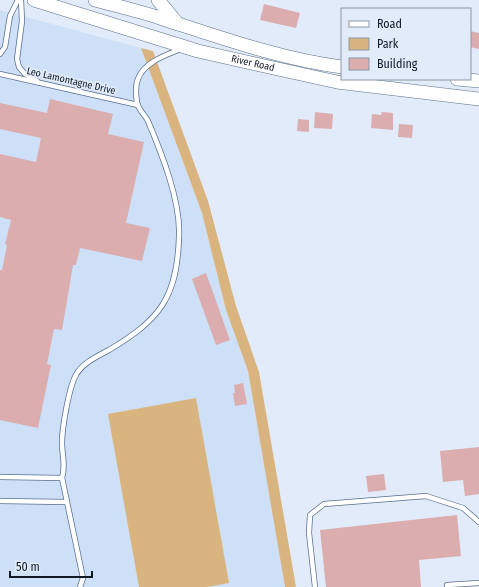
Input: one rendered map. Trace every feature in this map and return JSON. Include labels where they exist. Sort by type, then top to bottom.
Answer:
[{"type":"main road","name":"River Road","points":[[34,0],[58,9],[186,48],[337,82],[479,99]]},
{"type":"main road","name":"River Road","points":[[95,0],[221,38],[320,64],[341,67]]},
{"type":"main road","points":[[158,0],[178,24]]},
{"type":"main road","points":[[468,80],[479,81]]},
{"type":"lane","points":[[0,54],[5,47],[10,16],[19,0]]},
{"type":"lane","points":[[19,0],[22,21],[16,58],[19,66],[26,74],[40,83]]},
{"type":"lane","points":[[80,587],[83,578],[62,478],[65,470],[62,443],[63,424],[76,375],[83,366],[128,339],[154,317],[165,303],[173,286],[178,259],[179,211],[147,120],[138,105],[136,95],[138,80],[141,74],[154,61],[167,54],[186,48]]},
{"type":"lane","name":"Leo Lamontagne Drive","points":[[0,74],[138,105]]},
{"type":"lane","points":[[0,477],[62,478]]},
{"type":"lane","points":[[315,587],[309,533],[310,515],[324,504],[426,496],[464,508],[479,522]]},
{"type":"lane","points":[[0,502],[67,502]]},
{"type":"lane","points":[[447,587],[447,585],[479,583]]},
{"type":"shaded area","points":[[0,10],[141,48],[202,213],[226,310],[248,371],[285,587],[0,587]]},
{"type":"green space","points":[[141,48],[153,51],[208,201],[236,306],[259,372],[296,587],[285,587],[248,371],[226,310],[202,213]]},
{"type":"green space","points":[[196,398],[229,583],[207,587],[139,587],[108,414]]},
{"type":"building","points":[[264,4],[300,13],[296,28],[260,20]]},
{"type":"building","points":[[471,31],[479,33],[479,49],[471,47]]},
{"type":"building","points":[[50,99],[113,114],[108,134],[144,142],[126,223],[150,228],[142,261],[80,248],[76,265],[73,265],[62,330],[54,329],[47,364],[51,365],[38,428],[0,420],[0,270],[2,270],[7,245],[5,244],[11,220],[0,217],[0,154],[36,162],[41,138],[0,129],[0,103],[47,113]]},
{"type":"building","points":[[315,112],[333,114],[332,129],[314,128]]},
{"type":"building","points":[[382,112],[393,113],[393,130],[371,128],[372,114],[381,115]]},
{"type":"building","points":[[298,119],[309,120],[309,132],[297,131]]},
{"type":"building","points":[[399,124],[413,125],[412,138],[398,137]]},
{"type":"building","points":[[206,273],[230,340],[216,345],[192,279]]},
{"type":"building","points":[[243,383],[247,404],[235,406],[233,393],[235,393],[234,385]]},
{"type":"building","points":[[479,447],[479,494],[465,496],[463,480],[443,482],[440,451]]},
{"type":"building","points":[[384,474],[386,490],[368,492],[366,476]]},
{"type":"building","points":[[457,515],[461,556],[419,560],[421,587],[326,587],[320,530]]}]
